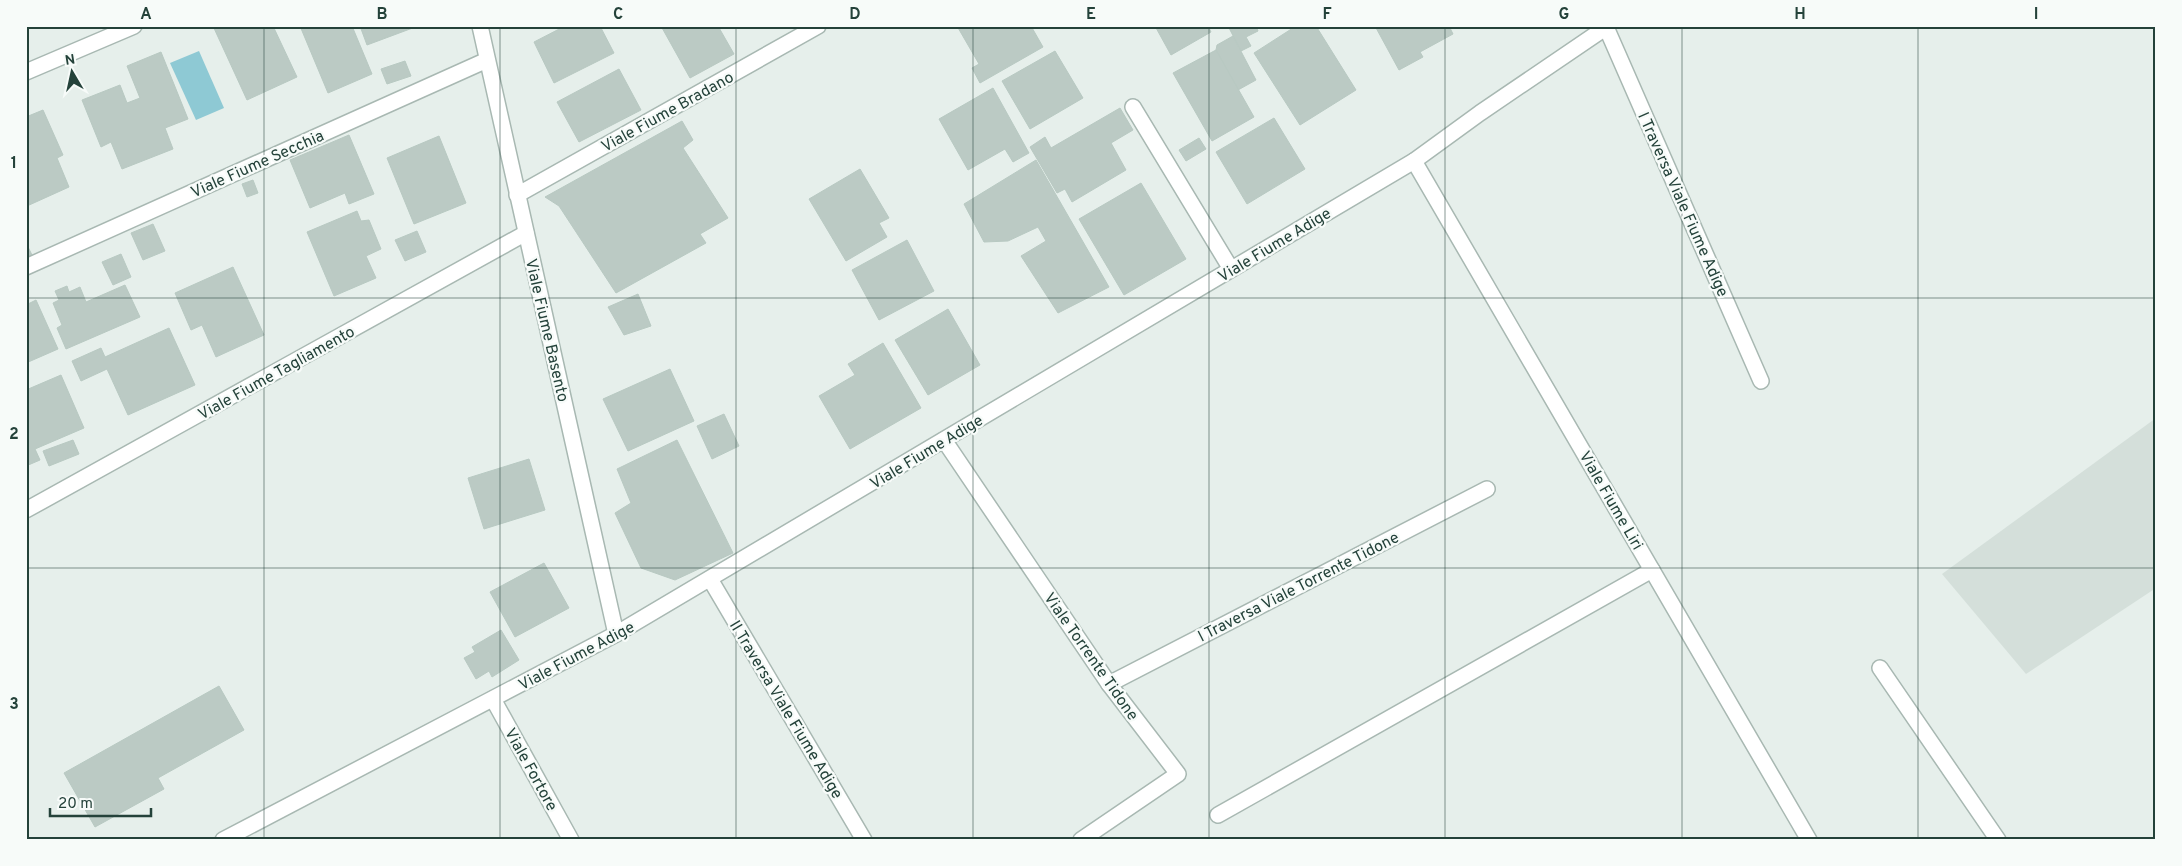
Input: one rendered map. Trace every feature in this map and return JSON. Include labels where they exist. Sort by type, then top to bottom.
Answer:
[{"type":"street","points":[[26,72],[134,26]]},
{"type":"street","name":"Viale Fiume Basento","points":[[480,26],[616,634]]},
{"type":"street","name":"Viale Fiume Bradano","points":[[518,195],[818,26]]},
{"type":"street","name":"Viale Fiume Adige","points":[[222,840],[616,634],[1414,161],[1480,113],[1607,27]]},
{"type":"street","name":"I Traversa Viale Fiume Adige","points":[[1607,27],[1761,382]]},
{"type":"street","name":"Viale Fiume Secchia","points":[[26,267],[487,60]]},
{"type":"street","points":[[1133,106],[1231,269]]},
{"type":"street","name":"Viale Fiume Liri","points":[[1414,161],[1809,840]]},
{"type":"street","name":"Viale Fiume Tagliamento","points":[[26,510],[526,233]]},
{"type":"street","name":"Viale Torrente Tidone","points":[[944,440],[1109,684],[1178,774],[1081,840]]},
{"type":"street","name":"I Traversa Viale Torrente Tidone","points":[[1109,684],[1487,489]]},
{"type":"street","points":[[1218,815],[1652,570]]},
{"type":"street","name":"II Traversa Viale Fiume Adige","points":[[710,578],[864,840]]},
{"type":"street","points":[[1880,668],[1998,840]]},
{"type":"street","name":"Viale Fortore","points":[[492,699],[571,840]]},
{"type":"shaded area","points":[[2156,418],[2156,588],[2026,674],[1942,574]]},
{"type":"water","points":[[199,51],[224,108],[196,120],[170,63]]},
{"type":"building","points":[[213,26],[273,26],[297,77],[247,100]]},
{"type":"building","points":[[300,26],[352,26],[372,74],[328,93]]},
{"type":"building","points":[[360,26],[418,26],[367,45]]},
{"type":"building","points":[[565,26],[600,26],[614,53],[554,83],[534,42]]},
{"type":"building","points":[[661,26],[718,26],[734,54],[690,78]]},
{"type":"building","points":[[957,26],[1031,26],[1043,47],[980,83],[972,68],[979,64]]},
{"type":"building","points":[[1155,26],[1208,26],[1211,32],[1171,55]]},
{"type":"building","points":[[1228,26],[1256,26],[1258,31],[1246,37],[1251,46],[1241,51]]},
{"type":"building","points":[[1296,26],[1316,26],[1356,90],[1300,125],[1254,53]]},
{"type":"building","points":[[1375,26],[1449,26],[1453,34],[1420,52],[1423,57],[1399,70]]},
{"type":"building","points":[[1233,36],[1256,80],[1238,90],[1216,50],[1217,45]]},
{"type":"building","points":[[1216,50],[1254,117],[1212,141],[1173,73]]},
{"type":"building","points":[[1055,51],[1083,98],[1030,129],[1002,81]]},
{"type":"building","points":[[161,52],[188,119],[165,128],[173,149],[122,169],[111,142],[101,147],[82,100],[120,85],[127,103],[140,98],[127,66]]},
{"type":"building","points":[[405,61],[411,76],[387,84],[381,69]]},
{"type":"building","points":[[619,69],[641,110],[579,142],[557,102]]},
{"type":"building","points":[[993,88],[1029,153],[1013,162],[1005,149],[968,170],[939,119]]},
{"type":"building","points":[[1120,108],[1133,130],[1111,143],[1126,170],[1072,202],[1065,189],[1057,193],[1030,147],[1045,137],[1051,148]]},
{"type":"building","points":[[43,110],[63,155],[57,158],[69,187],[27,206],[26,117]]},
{"type":"building","points":[[1274,118],[1305,169],[1247,204],[1216,152]]},
{"type":"building","points":[[682,121],[693,140],[683,148],[728,218],[700,234],[706,243],[616,293],[559,206],[545,197]]},
{"type":"building","points":[[349,135],[374,194],[349,204],[345,193],[310,208],[290,160]]},
{"type":"building","points":[[439,136],[466,203],[414,224],[387,158]]},
{"type":"building","points":[[1199,138],[1206,149],[1186,161],[1179,150]]},
{"type":"building","points":[[1036,160],[1109,287],[1058,313],[1021,256],[1046,241],[1038,227],[1008,241],[984,242],[964,204]]},
{"type":"building","points":[[860,169],[889,218],[879,223],[887,237],[846,261],[809,199]]},
{"type":"building","points":[[253,180],[258,193],[247,197],[242,184]]},
{"type":"building","points":[[1141,183],[1186,259],[1124,295],[1079,219]]},
{"type":"building","points":[[357,211],[361,221],[369,220],[381,249],[366,256],[376,278],[334,296],[307,232]]},
{"type":"building","points":[[153,224],[165,251],[143,260],[131,233]]},
{"type":"building","points":[[417,231],[426,252],[405,261],[395,240]]},
{"type":"building","points":[[907,240],[934,291],[879,320],[852,270]]},
{"type":"building","points":[[26,243],[32,255],[26,257]]},
{"type":"building","points":[[121,254],[131,277],[113,285],[102,262]]},
{"type":"building","points":[[233,267],[264,335],[216,357],[202,325],[191,330],[175,293]]},
{"type":"building","points":[[125,285],[140,317],[66,349],[57,328],[62,325],[53,303],[59,300],[55,291],[67,286],[69,292],[80,287],[86,302]]},
{"type":"building","points":[[638,294],[651,326],[624,335],[608,307]]},
{"type":"building","points":[[36,300],[58,349],[26,363],[26,305]]},
{"type":"building","points":[[948,309],[980,365],[928,395],[895,340]]},
{"type":"building","points":[[169,328],[195,385],[128,415],[107,369],[81,381],[72,361],[101,348],[105,357]]},
{"type":"building","points":[[883,343],[921,408],[850,449],[819,396],[855,375],[848,364]]},
{"type":"building","points":[[670,369],[694,421],[628,451],[603,399]]},
{"type":"building","points":[[61,375],[84,428],[35,449],[40,460],[26,466],[26,390]]},
{"type":"building","points":[[724,414],[739,446],[712,459],[697,426]]},
{"type":"building","points":[[73,440],[79,454],[49,466],[43,451]]},
{"type":"building","points":[[677,440],[733,553],[675,580],[641,568],[615,513],[631,503],[617,469]]},
{"type":"building","points":[[529,459],[545,510],[484,529],[468,478]]},
{"type":"building","points":[[544,563],[569,608],[515,637],[490,592]]},
{"type":"building","points":[[501,630],[519,660],[492,677],[489,671],[476,679],[464,658],[475,652],[472,647]]},
{"type":"building","points":[[219,686],[244,730],[158,778],[164,789],[95,827],[64,773]]}]
